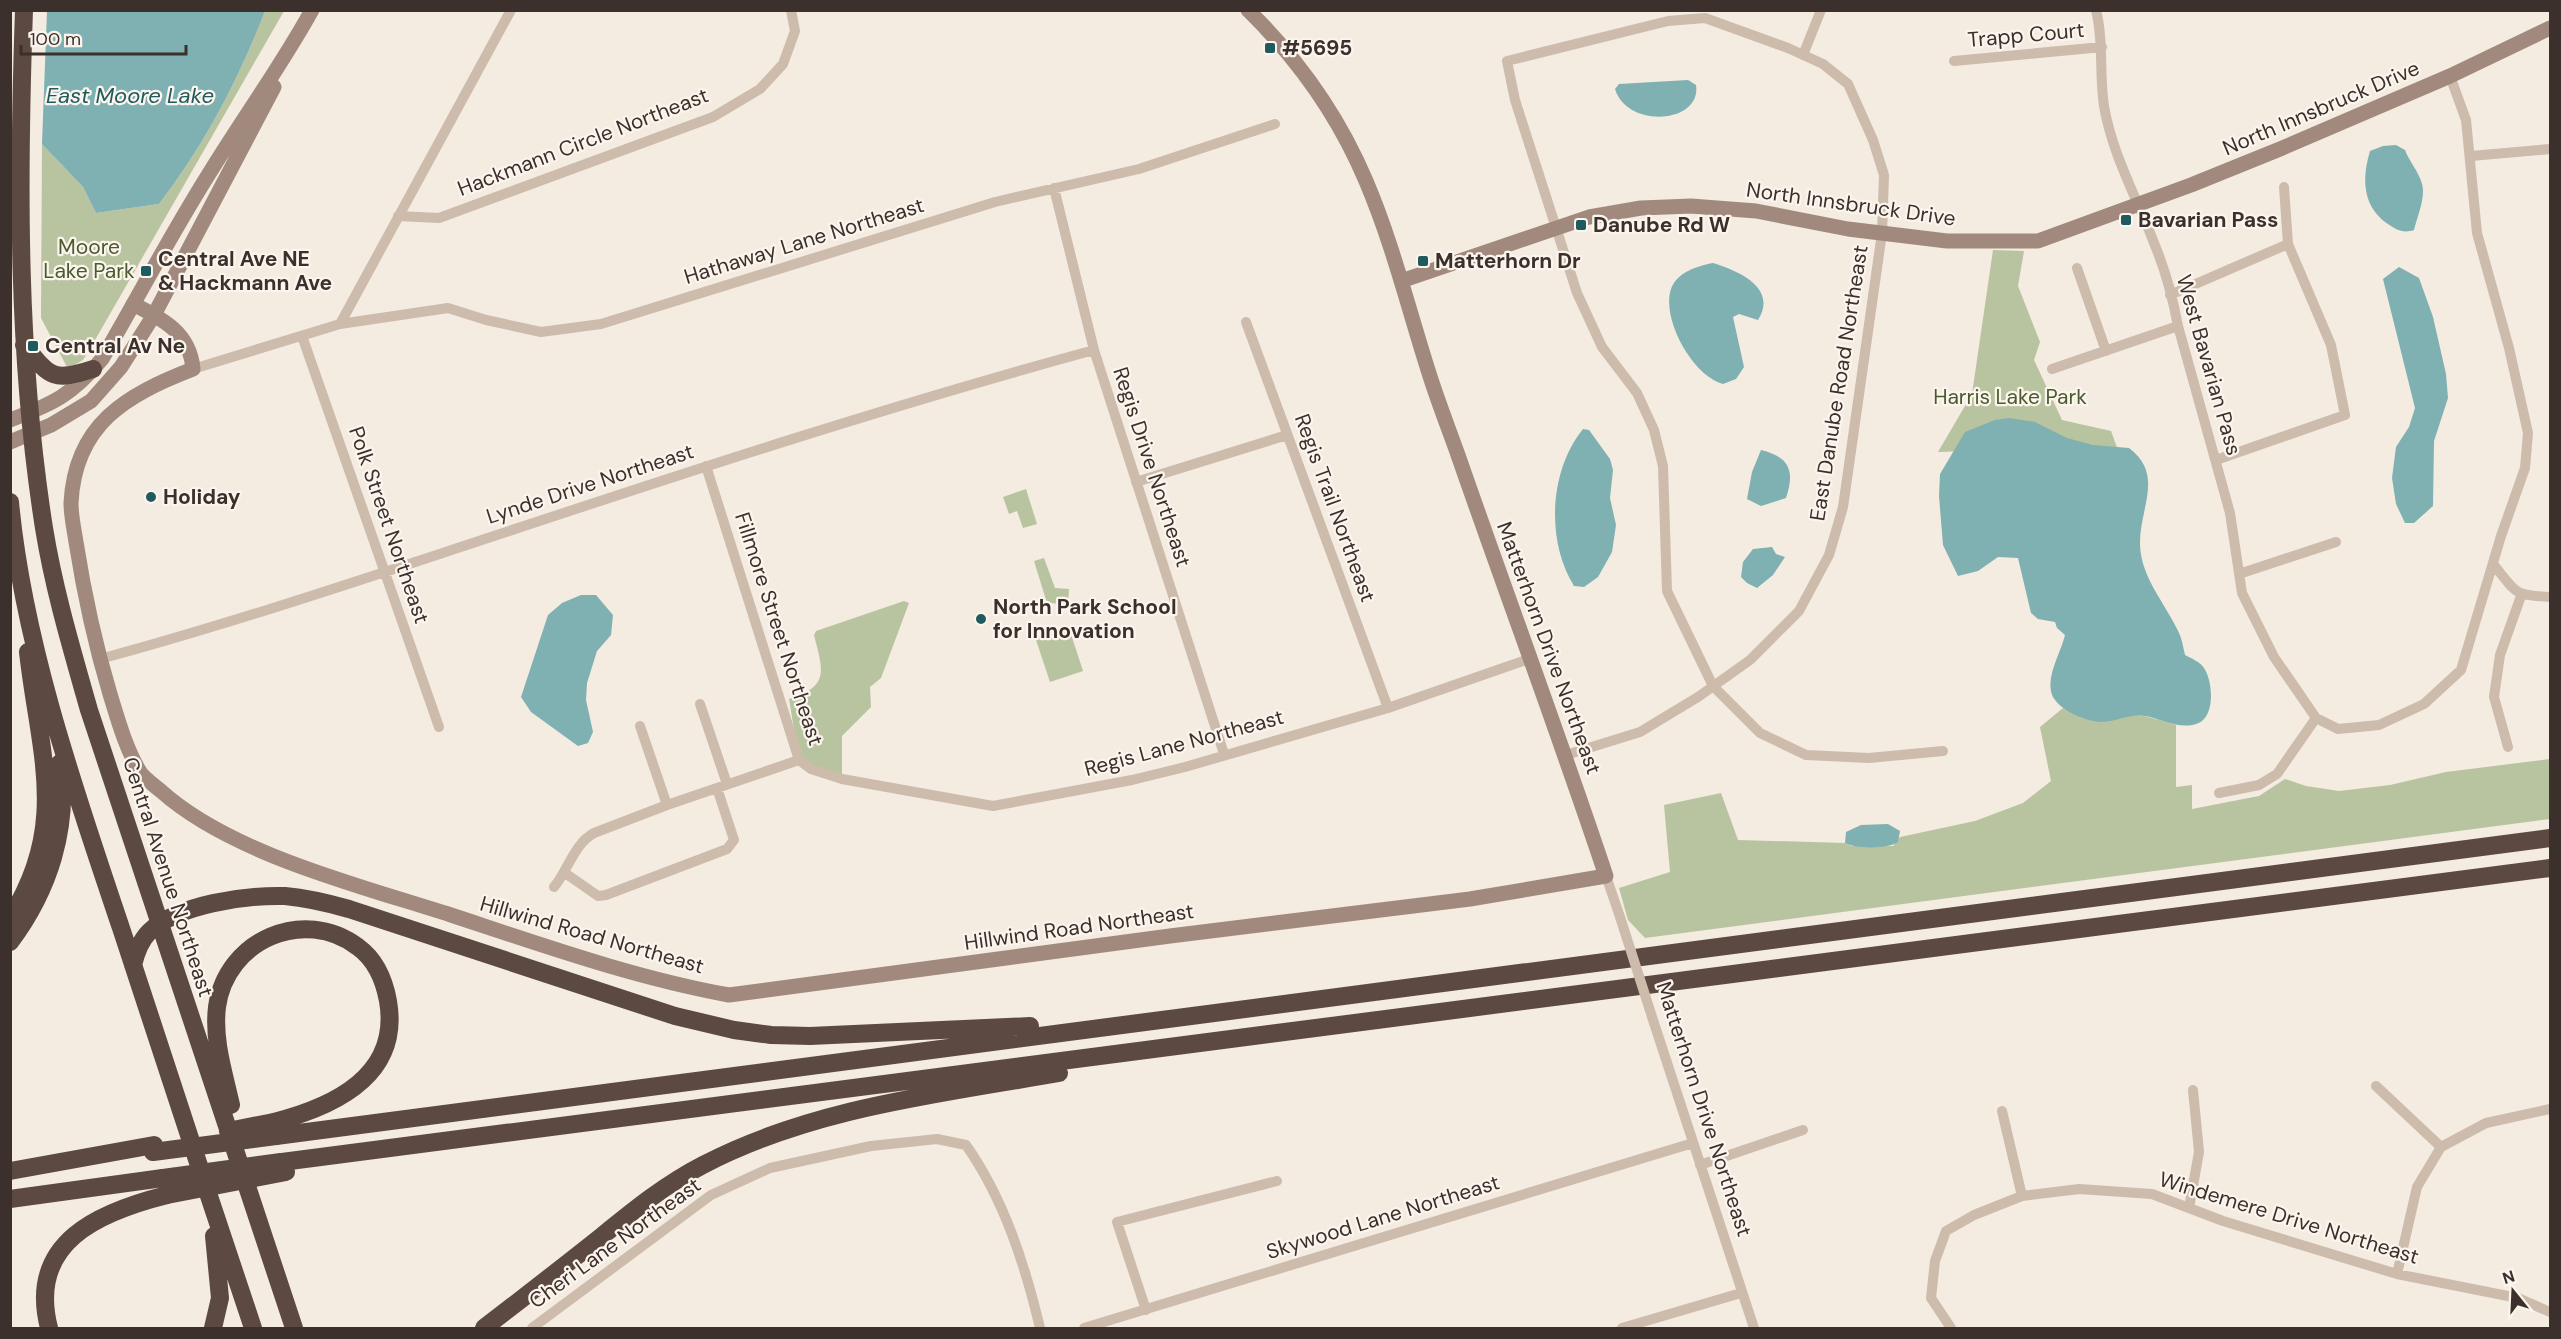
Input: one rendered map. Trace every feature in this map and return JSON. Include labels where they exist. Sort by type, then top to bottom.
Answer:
[{"type":"highway","name":"Central Avenue Northeast","points":[[24,10],[20,228],[24,345],[44,530],[63,617],[89,710],[294,1328]]},
{"type":"highway","points":[[24,345],[46,371],[53,375],[69,377],[93,369]]},
{"type":"highway","points":[[10,502],[21,573],[34,699],[46,772],[47,800],[40,850],[22,898],[10,918]]},
{"type":"highway","points":[[21,573],[55,717],[133,965],[253,1329]]},
{"type":"highway","points":[[10,942],[31,912],[44,886],[56,849],[62,786],[55,717]]},
{"type":"highway","points":[[10,1172],[275,1129],[1074,1030],[2550,838]]},
{"type":"highway","points":[[10,1199],[165,1187],[507,1133],[2550,868]]},
{"type":"highway","points":[[133,965],[144,939],[160,924],[183,912],[235,900],[271,896],[298,897],[349,909],[675,1016],[734,1030],[771,1035],[810,1036],[1022,1025],[1074,1030]]},
{"type":"highway","points":[[260,1224],[219,1052],[216,1017],[219,996],[234,965],[254,945],[270,936],[289,930],[312,928],[325,930],[337,934],[358,947],[375,965],[380,974],[386,993],[389,1016],[384,1045],[376,1064],[367,1076],[339,1098],[275,1129]]},
{"type":"highway","points":[[484,1329],[675,1181],[721,1156],[770,1136],[840,1115],[944,1093],[1408,1015]]},
{"type":"highway","points":[[49,1329],[46,1309],[49,1279],[55,1262],[69,1241],[90,1223],[106,1214],[165,1187]]},
{"type":"highway","points":[[210,1201],[220,1298],[213,1329]]},
{"type":"street","points":[[10,420],[51,404],[66,395],[102,359],[206,177],[246,112],[287,56],[312,10]]},
{"type":"street","points":[[340,324],[511,10]]},
{"type":"street","name":"Hackmann Circle Northeast","points":[[398,216],[439,218],[713,117],[760,89],[783,64],[795,31],[791,10]]},
{"type":"street","name":"Matterhorn Drive Northeast","points":[[1248,10],[1286,50],[1332,114],[1366,180],[1429,372],[1529,659],[1566,755],[1754,1329]]},
{"type":"street","points":[[1803,55],[1821,10]]},
{"type":"street","name":"West Bavarian Pass","points":[[2096,10],[2102,47],[2104,106],[2122,170],[2155,244],[2170,295],[2230,513],[2242,593],[2274,657],[2316,718]]},
{"type":"street","name":"East Danube Road Northeast","points":[[1557,230],[1515,100],[1507,61],[1668,21],[1705,18],[1823,64],[1848,84],[1884,175],[1882,233],[1843,507],[1829,555],[1799,611],[1750,660],[1640,732],[1566,755]]},
{"type":"street","name":"North Innsbruck Drive","points":[[1401,281],[1557,230],[1589,217],[1641,208],[1691,206],[1756,211],[1848,229],[1947,241],[2038,241],[2280,149],[2450,76],[2550,28]]},
{"type":"street","name":"Trapp Court","points":[[1954,61],[2102,47]]},
{"type":"street","points":[[10,442],[73,412],[99,393],[121,367],[154,315],[280,75],[287,56]]},
{"type":"street","points":[[2219,793],[2259,785],[2277,774],[2316,718],[2338,729],[2379,726],[2424,704],[2462,670],[2493,564],[2525,468],[2528,433],[2509,348],[2477,232],[2466,120],[2450,76]]},
{"type":"street","name":"Hathaway Lane Northeast","points":[[193,369],[340,324],[448,308],[486,320],[541,332],[601,324],[995,202],[1139,169],[1275,124]]},
{"type":"street","points":[[2471,156],[2550,149]]},
{"type":"street","points":[[2216,460],[2345,415],[2331,345],[2288,244],[2284,187]]},
{"type":"street","name":"Regis Drive Northeast","points":[[1054,188],[1094,350],[1224,754]]},
{"type":"street","points":[[1557,230],[1577,293],[1602,347],[1637,393],[1654,430],[1663,466],[1667,591],[1713,686],[1760,733],[1806,755],[1869,758],[1943,751]]},
{"type":"street","points":[[2170,295],[2288,244]]},
{"type":"street","points":[[2077,268],[2106,351]]},
{"type":"street","points":[[133,304],[168,322],[179,334],[192,356],[193,369]]},
{"type":"street","name":"Regis Trail Northeast","points":[[1246,322],[1388,708]]},
{"type":"street","points":[[2052,369],[2178,326]]},
{"type":"street","name":"Polk Street Northeast","points":[[302,336],[439,727]]},
{"type":"street","name":"Lynde Drive Northeast","points":[[99,658],[203,631],[706,466],[990,378],[1094,350]]},
{"type":"street","name":"Hillwind Road Northeast","points":[[193,369],[161,381],[130,397],[112,411],[95,429],[76,470],[71,505],[81,576],[99,658],[119,726],[141,773],[183,811],[254,848],[342,880],[680,986],[729,995],[1158,937],[1470,899],[1606,876]]},
{"type":"street","points":[[1136,482],[1287,435]]},
{"type":"street","name":"Fillmore Street Northeast","points":[[706,466],[799,760],[811,769],[842,779]]},
{"type":"street","points":[[2239,574],[2336,542]]},
{"type":"street","points":[[2493,564],[2521,596],[2550,597]]},
{"type":"street","points":[[2508,747],[2494,697],[2500,655],[2521,596]]},
{"type":"street","name":"Regis Lane Northeast","points":[[842,779],[993,806],[1132,780],[1388,708],[1529,659]]},
{"type":"street","points":[[565,873],[598,896],[606,896],[728,849],[734,840],[700,704]]},
{"type":"street","points":[[640,726],[667,805]]},
{"type":"street","points":[[554,887],[565,873],[585,838],[667,805],[799,760]]},
{"type":"street","points":[[2376,1086],[2441,1147]]},
{"type":"street","points":[[2188,1208],[2199,1152],[2193,1090]]},
{"type":"street","points":[[2397,1274],[2416,1187],[2441,1147],[2486,1123],[2550,1109]]},
{"type":"street","points":[[2002,1111],[2022,1196]]},
{"type":"street","points":[[1700,1165],[1803,1130]]},
{"type":"street","name":"Cheri Lane Northeast","points":[[532,1329],[711,1196],[770,1168],[871,1146],[937,1139],[966,1145],[977,1161],[1006,1219],[1031,1290],[1040,1329]]},
{"type":"street","name":"Skywood Lane Northeast","points":[[1084,1329],[1693,1143]]},
{"type":"street","points":[[1146,1310],[1117,1222],[1277,1181]]},
{"type":"street","name":"Windemere Drive Northeast","points":[[1951,1329],[1931,1298],[1935,1261],[1947,1231],[1974,1215],[2022,1196],[2079,1189],[2152,1194],[2223,1221],[2397,1274],[2518,1298],[2550,1312]]},
{"type":"street","points":[[1622,1329],[1741,1293]]},
{"type":"green space","name":"Moore Lake Park","points":[[265,11],[284,11],[91,347],[83,360],[68,369],[41,318],[42,144],[83,187],[96,213],[159,204],[191,159],[219,111],[244,62]]},
{"type":"green space","name":"Harris Lake Park","points":[[1993,250],[2024,251],[2018,286],[2040,342],[2034,360],[2062,420],[2111,431],[2122,461],[1967,451],[1938,452],[1972,394]]},
{"type":"green space","points":[[1026,489],[1037,524],[1023,528],[1017,511],[1009,514],[1003,497]]},
{"type":"green space","points":[[1044,558],[1055,588],[1069,589],[1068,604],[1047,603],[1034,561]]},
{"type":"green space","points":[[904,601],[909,603],[881,678],[870,687],[871,707],[842,736],[842,779],[799,760],[789,699],[811,689],[820,676],[820,658],[814,635],[816,631]]},
{"type":"green space","points":[[1069,628],[1083,671],[1050,682],[1035,637]]},
{"type":"green space","points":[[2063,708],[2102,722],[2132,715],[2145,716],[2176,725],[2176,787],[2192,785],[2192,809],[2259,796],[2285,779],[2306,786],[2339,791],[2390,785],[2446,772],[2550,759],[2550,819],[1645,938],[1628,920],[1619,888],[1670,872],[1664,805],[1721,793],[1738,840],[1893,846],[1900,837],[1975,821],[2023,803],[2051,781],[2040,727]]},
{"type":"water","name":"East Moore Lake","points":[[47,11],[265,11],[244,62],[219,111],[191,159],[159,204],[96,213],[83,187],[42,144]]},
{"type":"water","points":[[1688,80],[1696,85],[1695,98],[1688,108],[1662,117],[1647,116],[1634,111],[1622,102],[1615,89],[1619,84]]},
{"type":"water","points":[[2396,145],[2405,150],[2419,175],[2423,189],[2414,230],[2411,231],[2394,228],[2382,219],[2370,203],[2365,183],[2370,151],[2383,146]]},
{"type":"water","points":[[1713,263],[1753,282],[1763,299],[1763,309],[1758,320],[1739,314],[1733,317],[1744,367],[1736,379],[1723,384],[1701,370],[1682,345],[1675,330],[1669,301],[1671,289],[1678,278],[1695,268]]},
{"type":"water","points":[[2399,267],[2419,278],[2433,317],[2446,374],[2448,398],[2434,441],[2433,506],[2414,523],[2405,523],[2396,504],[2392,478],[2396,447],[2409,427],[2415,408],[2383,279]]},
{"type":"water","points":[[2009,418],[2035,422],[2067,438],[2093,445],[2129,448],[2140,458],[2146,469],[2148,481],[2141,531],[2141,557],[2149,580],[2179,633],[2185,655],[2200,664],[2207,674],[2211,699],[2210,708],[2202,721],[2183,725],[2140,715],[2101,722],[2088,720],[2067,711],[2053,697],[2051,690],[2054,666],[2065,635],[2057,628],[2055,622],[2038,619],[2031,613],[2018,558],[1998,557],[1978,571],[1958,576],[1943,545],[1939,496],[1940,474],[1965,432],[1995,420]]},
{"type":"water","points":[[1583,429],[1589,430],[1610,459],[1613,470],[1610,498],[1616,525],[1612,552],[1598,577],[1584,587],[1574,586],[1565,568],[1559,548],[1555,506],[1563,465]]},
{"type":"water","points":[[1761,450],[1784,461],[1788,466],[1790,480],[1786,498],[1761,506],[1747,499],[1752,472]]},
{"type":"water","points":[[1772,547],[1776,554],[1785,557],[1773,575],[1757,588],[1747,583],[1741,577],[1743,562],[1753,549]]},
{"type":"water","points":[[581,595],[596,595],[613,615],[611,635],[597,651],[587,683],[586,700],[593,732],[588,743],[578,746],[531,712],[521,697],[548,615],[562,603]]},
{"type":"water","points":[[1888,824],[1900,831],[1898,842],[1894,844],[1864,847],[1845,843],[1846,832],[1861,825]]},
{"type":"place","name":"#5695","points":[[1270,48]]},
{"type":"place","name":"Bavarian Pass","points":[[2126,220]]},
{"type":"place","name":"Danube Rd W","points":[[1581,225]]},
{"type":"place","name":"Matterhorn Dr","points":[[1423,261]]},
{"type":"place","name":"Central Ave NE & Hackmann Ave","points":[[146,271]]},
{"type":"place","name":"Central Av Ne","points":[[33,346]]},
{"type":"place","name":"Holiday","points":[[151,497]]},
{"type":"place","name":"North Park School for Innovation","points":[[981,619]]}]
